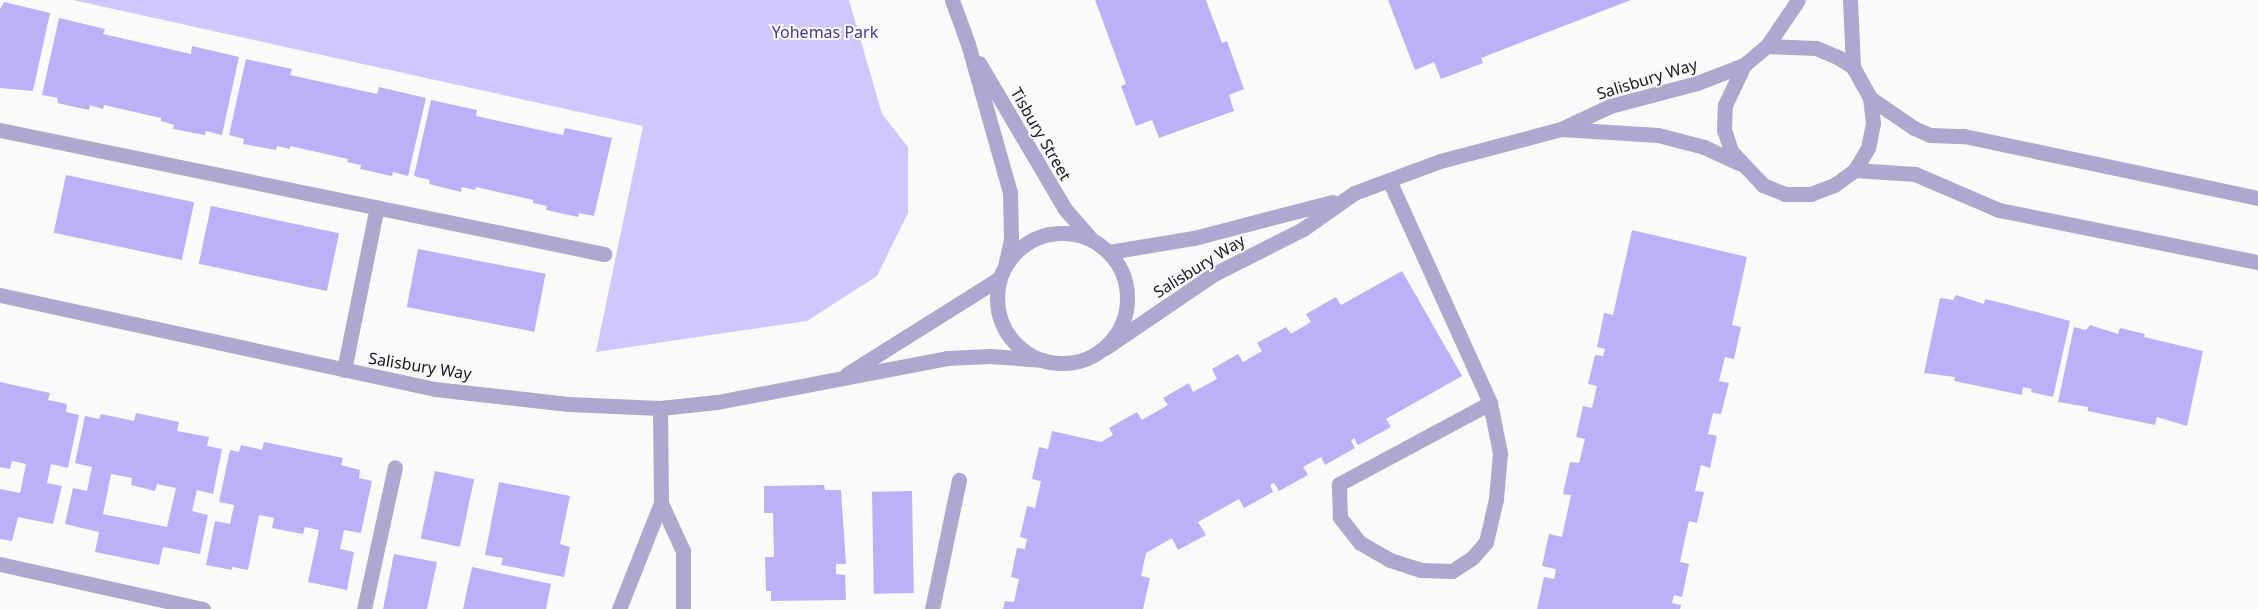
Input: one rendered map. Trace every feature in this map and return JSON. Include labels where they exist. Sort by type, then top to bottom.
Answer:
[{"type":"street","name":"Tisbury Street","points":[[952,0],[968,44],[1010,192],[1011,240],[1006,262]]},
{"type":"street","points":[[1798,0],[1767,46],[1744,64],[1726,105],[1724,129],[1731,151],[1739,163],[1762,186],[1785,194],[1810,194],[1834,186],[1855,170],[1868,148],[1873,123],[1870,98],[1853,67],[1850,0]]},
{"type":"street","name":"Tisbury Street","points":[[968,44],[1065,209],[1090,238]]},
{"type":"street","points":[[1767,46],[1816,48],[1853,67]]},
{"type":"street","name":"Salisbury Way","points":[[1109,252],[1194,238],[1338,201],[1440,161],[1561,129],[1610,106],[1697,82],[1744,64]]},
{"type":"street","points":[[1870,98],[1914,128],[1930,134],[1964,136],[2258,198]]},
{"type":"street","name":"Salisbury Way","points":[[1561,129],[1658,134],[1704,147],[1739,163]]},
{"type":"street","points":[[0,130],[604,254]]},
{"type":"street","points":[[1855,170],[1915,174],[1999,210],[2258,262]]},
{"type":"street","points":[[1389,180],[1490,403],[1500,453],[1496,499],[1486,542],[1472,558],[1452,571],[1421,570],[1390,560],[1360,542],[1340,517],[1339,484],[1490,403]]},
{"type":"street","name":"Salisbury Way","points":[[1105,348],[1214,274],[1303,229],[1338,201]]},
{"type":"street","points":[[344,370],[377,207]]},
{"type":"street","points":[[1050,233],[1071,233],[1090,238],[1109,252],[1122,269],[1127,290],[1127,304],[1118,331],[1105,348],[1086,359],[1065,363],[1043,360],[1024,351],[1008,335],[999,316],[997,280],[1006,262],[1030,241],[1050,233]]},
{"type":"street","name":"Salisbury Way","points":[[840,378],[997,280]]},
{"type":"street","name":"Salisbury Way","points":[[0,295],[436,389],[568,404],[660,408],[717,402],[840,378],[972,356],[1043,360]]},
{"type":"street","points":[[619,609],[661,503],[660,408]]},
{"type":"street","points":[[364,609],[395,466]]},
{"type":"street","points":[[932,609],[959,480]]},
{"type":"street","points":[[661,503],[683,551],[683,609]]},
{"type":"street","points":[[0,564],[203,609]]},
{"type":"green space","name":"Yohemas Park","points":[[73,0],[849,0],[882,114],[908,147],[908,213],[877,276],[807,321],[596,352],[643,126]]},
{"type":"building","points":[[1095,0],[1206,0],[1222,43],[1227,41],[1244,89],[1229,95],[1234,111],[1159,138],[1152,120],[1136,126],[1121,86],[1126,84]]},
{"type":"building","points":[[1388,0],[1631,0],[1481,58],[1483,63],[1441,79],[1434,62],[1415,70]]},
{"type":"building","points":[[4,2],[50,13],[33,91],[0,88],[0,9]]},
{"type":"building","points":[[59,18],[105,29],[103,34],[191,54],[192,46],[239,57],[222,135],[206,131],[205,135],[173,129],[174,125],[161,121],[161,118],[104,105],[103,109],[90,105],[89,110],[57,103],[58,98],[42,95]]},
{"type":"building","points":[[246,59],[292,69],[290,75],[377,94],[379,87],[426,98],[408,176],[393,172],[392,176],[360,169],[361,165],[347,162],[348,159],[290,146],[290,149],[277,146],[276,150],[243,144],[244,139],[229,135]]},
{"type":"building","points":[[431,100],[477,110],[476,116],[563,135],[565,128],[612,138],[594,216],[579,213],[578,217],[546,210],[547,206],[533,203],[533,200],[476,187],[475,190],[462,187],[461,192],[429,184],[430,180],[414,176]]},
{"type":"building","points":[[66,175],[194,202],[182,260],[54,233]]},
{"type":"building","points":[[211,206],[339,233],[327,291],[199,264]]},
{"type":"building","points":[[1632,230],[1747,257],[1732,325],[1741,327],[1734,359],[1725,357],[1719,381],[1729,383],[1721,414],[1713,413],[1708,434],[1717,436],[1710,468],[1701,465],[1695,491],[1704,492],[1697,523],[1689,521],[1680,562],[1689,564],[1682,597],[1674,595],[1672,603],[1681,605],[1680,609],[1537,609],[1544,577],[1554,579],[1556,569],[1542,566],[1549,534],[1562,537],[1571,495],[1563,494],[1570,462],[1579,463],[1585,439],[1576,437],[1583,406],[1592,408],[1597,386],[1588,384],[1595,355],[1603,356],[1605,349],[1597,347],[1604,313],[1613,315]]},
{"type":"building","points":[[418,249],[546,274],[534,332],[407,307]]},
{"type":"building","points":[[1402,271],[1462,376],[1386,419],[1391,427],[1358,445],[1354,438],[1351,441],[1355,448],[1325,465],[1321,457],[1303,467],[1308,475],[1279,491],[1274,483],[1270,485],[1273,492],[1244,508],[1239,499],[1198,522],[1206,535],[1178,550],[1172,538],[1146,553],[1141,576],[1150,578],[1143,609],[1003,609],[1005,601],[1014,602],[1019,579],[1011,577],[1017,548],[1025,549],[1027,539],[1020,537],[1027,506],[1035,508],[1041,481],[1032,479],[1039,447],[1048,449],[1052,431],[1101,442],[1113,435],[1109,428],[1137,412],[1142,420],[1168,405],[1163,398],[1189,383],[1193,392],[1217,379],[1212,369],[1238,354],[1243,362],[1262,351],[1257,343],[1286,327],[1291,334],[1311,322],[1306,314],[1336,297],[1341,305]]},
{"type":"building","points":[[1956,295],[1984,304],[1985,299],[2070,321],[2053,397],[2031,392],[2032,389],[2023,387],[2022,395],[1954,381],[1955,377],[1924,373],[1940,298],[1953,300]]},
{"type":"building","points":[[2090,325],[2118,334],[2120,328],[2145,334],[2144,337],[2203,351],[2187,426],[2157,417],[2155,425],[2088,411],[2088,407],[2058,402],[2074,327],[2086,330]]},
{"type":"building","points":[[0,382],[50,393],[48,400],[67,404],[66,412],[79,415],[68,468],[51,464],[47,483],[62,486],[53,524],[18,517],[12,541],[0,539],[0,489],[20,493],[26,464],[12,461],[10,469],[0,467]]},
{"type":"building","points":[[136,413],[179,422],[177,431],[209,437],[207,446],[222,449],[213,494],[197,490],[192,511],[208,515],[200,554],[163,547],[159,565],[95,552],[99,532],[65,524],[73,488],[87,491],[92,467],[75,463],[85,416],[99,419],[101,414],[134,421]],"holes":[[[111,474],[132,478],[131,485],[155,491],[157,484],[176,488],[167,527],[103,514]]]},
{"type":"building","points":[[264,442],[343,458],[341,465],[360,470],[359,478],[372,481],[361,533],[344,530],[340,549],[354,552],[347,590],[308,582],[319,530],[305,527],[303,534],[272,528],[274,518],[259,515],[248,570],[232,567],[232,570],[206,565],[215,521],[230,524],[234,505],[219,502],[230,450],[239,452],[241,445],[262,450]]},
{"type":"building","points":[[435,471],[474,479],[460,547],[421,538]]},
{"type":"building","points":[[499,482],[570,496],[560,544],[570,547],[564,577],[501,565],[503,558],[485,555]]},
{"type":"building","points":[[824,485],[825,490],[841,490],[846,564],[836,564],[836,574],[845,575],[846,600],[771,601],[771,591],[766,591],[765,557],[774,557],[773,513],[764,513],[764,486]]},
{"type":"building","points":[[912,491],[914,593],[874,594],[872,492]]},
{"type":"building","points":[[394,554],[437,562],[427,609],[383,609]]},
{"type":"building","points":[[472,567],[551,584],[546,609],[463,609]]}]
